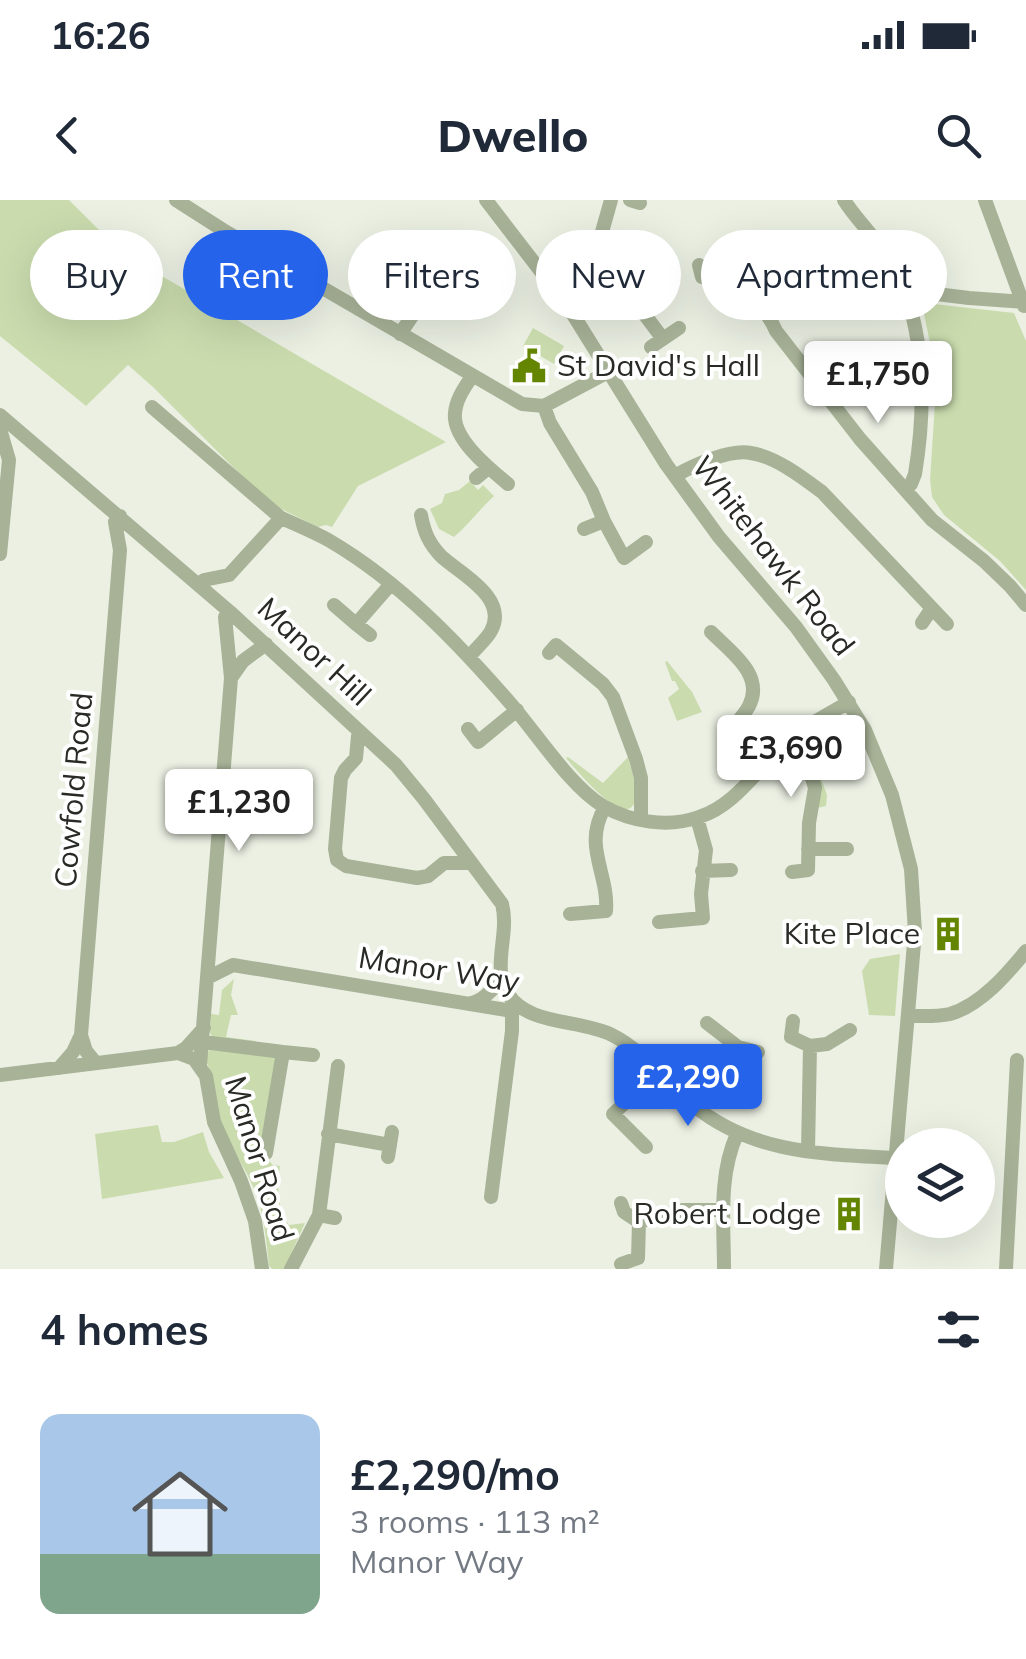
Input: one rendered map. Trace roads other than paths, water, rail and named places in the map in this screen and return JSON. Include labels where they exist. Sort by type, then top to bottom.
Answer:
[{"type":"street","points":[[176,200],[522,404],[544,406],[608,372]]},
{"type":"street","name":"Whitehawk Road","points":[[486,200],[536,263]]},
{"type":"street","points":[[603,230],[611,200]]},
{"type":"street","points":[[844,200],[868,230]]},
{"type":"street","points":[[947,295],[1025,305],[985,200]]},
{"type":"street","points":[[699,266],[701,273]]},
{"type":"street","points":[[400,334],[409,320]]},
{"type":"street","name":"Whitehawk Road","points":[[575,320],[675,476],[796,628],[849,702],[872,745],[892,795],[911,868],[915,911],[915,952],[899,1128]]},
{"type":"street","points":[[644,320],[657,343],[679,328]]},
{"type":"street","points":[[770,320],[849,424],[932,520],[984,562],[1026,605]]},
{"type":"street","points":[[906,488],[915,474],[923,405],[912,320]]},
{"type":"street","points":[[472,376],[457,400],[455,422],[462,439],[508,484]]},
{"type":"street","points":[[544,406],[624,558],[646,542]]},
{"type":"street","points":[[152,407],[281,518],[333,543],[390,585],[470,656],[581,788],[606,808],[642,820],[697,818],[728,802],[802,730],[849,702]]},
{"type":"street","points":[[0,554],[9,460],[1,420]]},
{"type":"street","name":"Manor Hill","points":[[1,420],[28,438],[226,608],[411,782],[503,909],[502,983]]},
{"type":"street","points":[[9,460],[28,438]]},
{"type":"street","points":[[675,476],[690,467],[748,452],[798,474],[822,492],[946,624]]},
{"type":"street","points":[[476,478],[488,468]]},
{"type":"street","points":[[422,514],[424,534],[492,604],[490,632],[470,656]]},
{"type":"street","name":"Cowfold Road","points":[[82,1035],[120,550],[115,522],[120,516]]},
{"type":"street","points":[[199,585],[204,580],[229,575],[281,518]]},
{"type":"street","points":[[584,530],[604,522]]},
{"type":"street","points":[[120,550],[142,535]]},
{"type":"street","name":"Manor Road","points":[[200,1065],[231,678],[225,617],[229,575]]},
{"type":"street","points":[[356,624],[390,585]]},
{"type":"street","points":[[334,605],[370,635]]},
{"type":"street","points":[[922,623],[932,608]]},
{"type":"street","points":[[711,632],[745,666],[754,685],[749,706],[727,734],[725,746],[752,777]]},
{"type":"street","points":[[231,678],[243,661],[266,644]]},
{"type":"street","points":[[549,653],[556,644],[604,684],[613,698],[641,778],[642,820]]},
{"type":"street","points":[[478,741],[517,710]]},
{"type":"street","points":[[739,720],[756,741]]},
{"type":"street","points":[[361,733],[356,758],[341,778],[337,860],[346,866],[417,878],[428,876],[444,863],[472,863]]},
{"type":"street","points":[[785,744],[816,788],[808,823],[808,870],[792,872]]},
{"type":"street","points":[[356,758],[382,752]]},
{"type":"street","points":[[570,914],[606,911],[595,845],[596,829],[606,808]]},
{"type":"street","points":[[659,922],[703,918],[702,871],[706,850],[697,818]]},
{"type":"street","points":[[444,863],[450,834]]},
{"type":"street","points":[[808,849],[847,848]]},
{"type":"street","points":[[702,871],[731,870]]},
{"type":"street","points":[[208,978],[233,965],[210,942]]},
{"type":"street","points":[[909,1016],[937,1016],[961,1010],[992,987],[1026,951]]},
{"type":"street","name":"Manor Way","points":[[233,965],[515,1008],[595,1028],[638,1051],[691,1104],[737,1134],[769,1145],[885,1157]]},
{"type":"street","points":[[469,1004],[482,1000],[502,983],[515,1008],[491,1197]]},
{"type":"street","points":[[793,1021],[792,1038],[810,1046],[828,1044],[850,1030]]},
{"type":"street","points":[[707,1023],[738,1047],[758,1052]]},
{"type":"street","points":[[82,1035],[95,1062]]},
{"type":"street","points":[[58,1068],[82,1035]]},
{"type":"street","points":[[0,1075],[178,1052],[203,1035],[312,1055]]},
{"type":"street","points":[[808,1151],[810,1046]]},
{"type":"street","points":[[691,1104],[738,1047]]},
{"type":"street","name":"Manor Road","points":[[178,1052],[190,1056],[206,1076],[214,1122],[249,1200],[262,1269]]},
{"type":"street","points":[[266,1153],[282,1052]]},
{"type":"street","points":[[1006,1269],[1017,1060]]},
{"type":"street","points":[[291,1269],[319,1215],[338,1066]]},
{"type":"street","points":[[646,1147],[613,1114],[659,1071]]},
{"type":"street","points":[[328,1134],[390,1145]]},
{"type":"street","points":[[724,1269],[726,1170],[737,1134]]},
{"type":"street","points":[[620,1204],[624,1212],[639,1222],[683,1210],[724,1210]]},
{"type":"street","points":[[319,1215],[335,1218]]},
{"type":"street","points":[[620,1264],[641,1263],[639,1222]]},
{"type":"street","name":"Whitehawk Road","points":[[886,1269],[889,1238]]},
{"type":"place","name":"St David's Hall","points":[[529,366]]},
{"type":"place","name":"Kite Place","points":[[948,934]]},
{"type":"place","name":"Robert Lodge","points":[[849,1214]]}]
